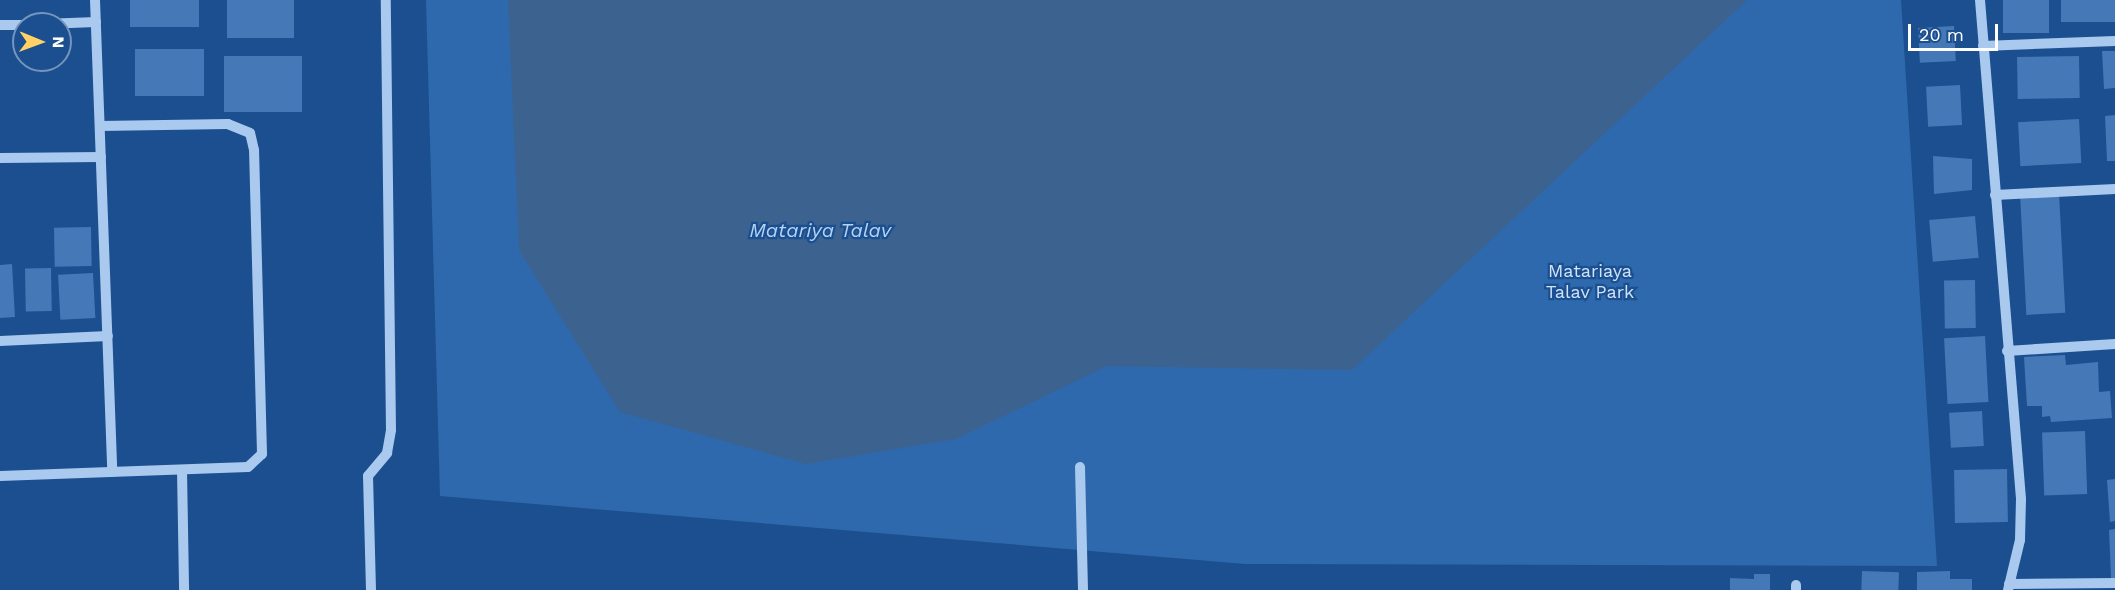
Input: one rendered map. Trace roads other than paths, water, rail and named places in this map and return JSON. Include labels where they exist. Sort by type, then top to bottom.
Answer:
[{"type":"street","points":[[95,0],[112,472]]},
{"type":"street","points":[[371,590],[368,476],[387,453],[391,430],[386,0]]},
{"type":"street","points":[[1980,0],[2007,351],[2021,499],[2020,540],[2009,587],[2115,583]]},
{"type":"street","points":[[72,23],[96,22]]},
{"type":"street","points":[[1983,46],[2115,42]]},
{"type":"street","points":[[0,476],[248,467],[262,454],[254,150],[249,133],[228,124],[100,126]]},
{"type":"street","points":[[0,158],[101,157]]},
{"type":"street","points":[[1995,195],[2115,189]]},
{"type":"street","points":[[0,341],[108,336]]},
{"type":"street","points":[[2007,351],[2115,344]]},
{"type":"street","points":[[1080,467],[1083,590]]},
{"type":"street","points":[[182,470],[184,590]]},
{"type":"water","name":"Matariya Talav","points":[[508,0],[1747,0],[1352,370],[1107,366],[956,439],[806,464],[620,412],[519,250]]},
{"type":"park label","name":"Matariaya Talav Park","points":[[1590,282]]}]
